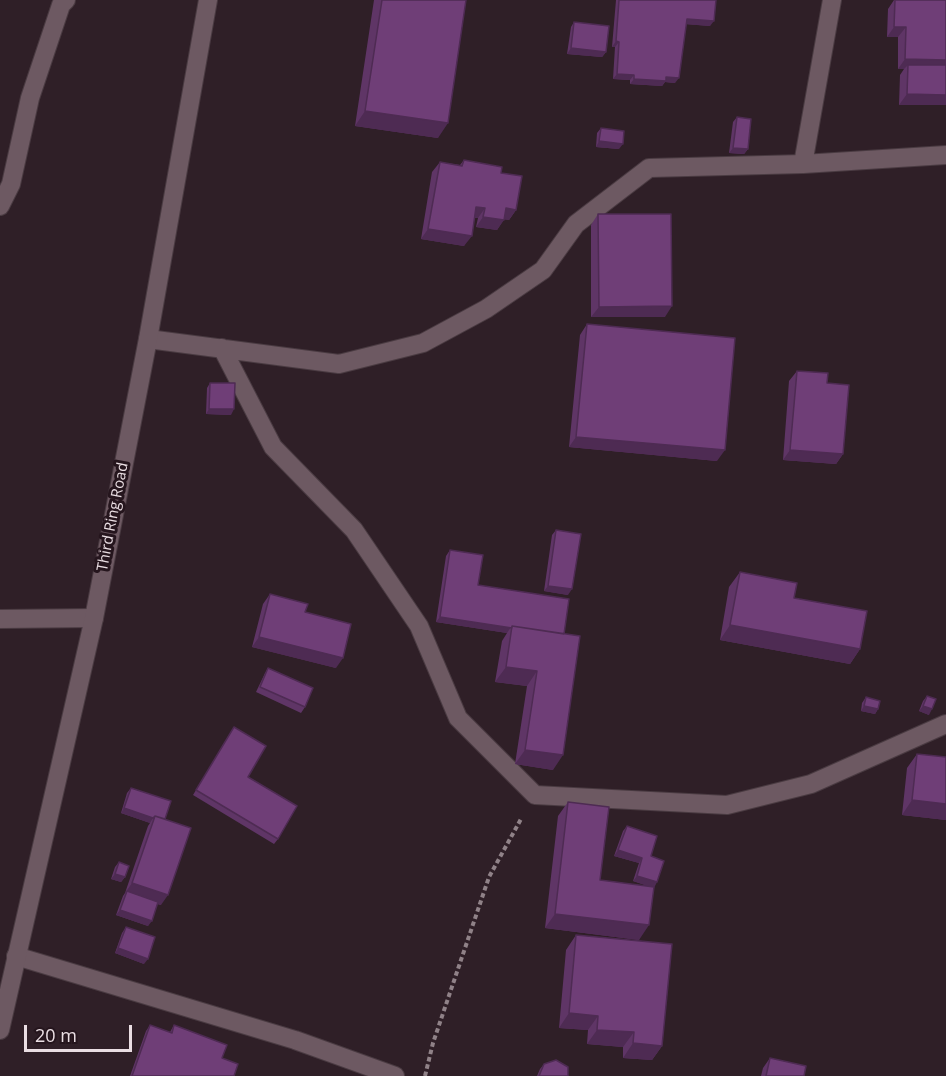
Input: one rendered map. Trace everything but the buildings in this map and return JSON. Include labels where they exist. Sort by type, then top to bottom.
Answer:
[{"type":"street","points":[[0,206],[11,184],[30,98],[61,5],[66,0]]},
{"type":"street","name":"Third Ring Road","points":[[0,1030],[94,618],[148,339],[208,0]]},
{"type":"street","points":[[803,164],[832,0]]},
{"type":"street","points":[[148,339],[339,364],[423,343],[486,309],[543,270],[576,224],[649,168],[803,164],[946,155]]},
{"type":"street","points":[[222,348],[273,447],[354,530],[419,626],[458,718],[535,795],[727,805],[811,784],[946,724]]},
{"type":"street","points":[[0,620],[94,618]]},
{"type":"street","points":[[16,956],[295,1040],[395,1076]]},
{"type":"path","points":[[425,1076],[433,1043],[489,877],[535,795]]}]
